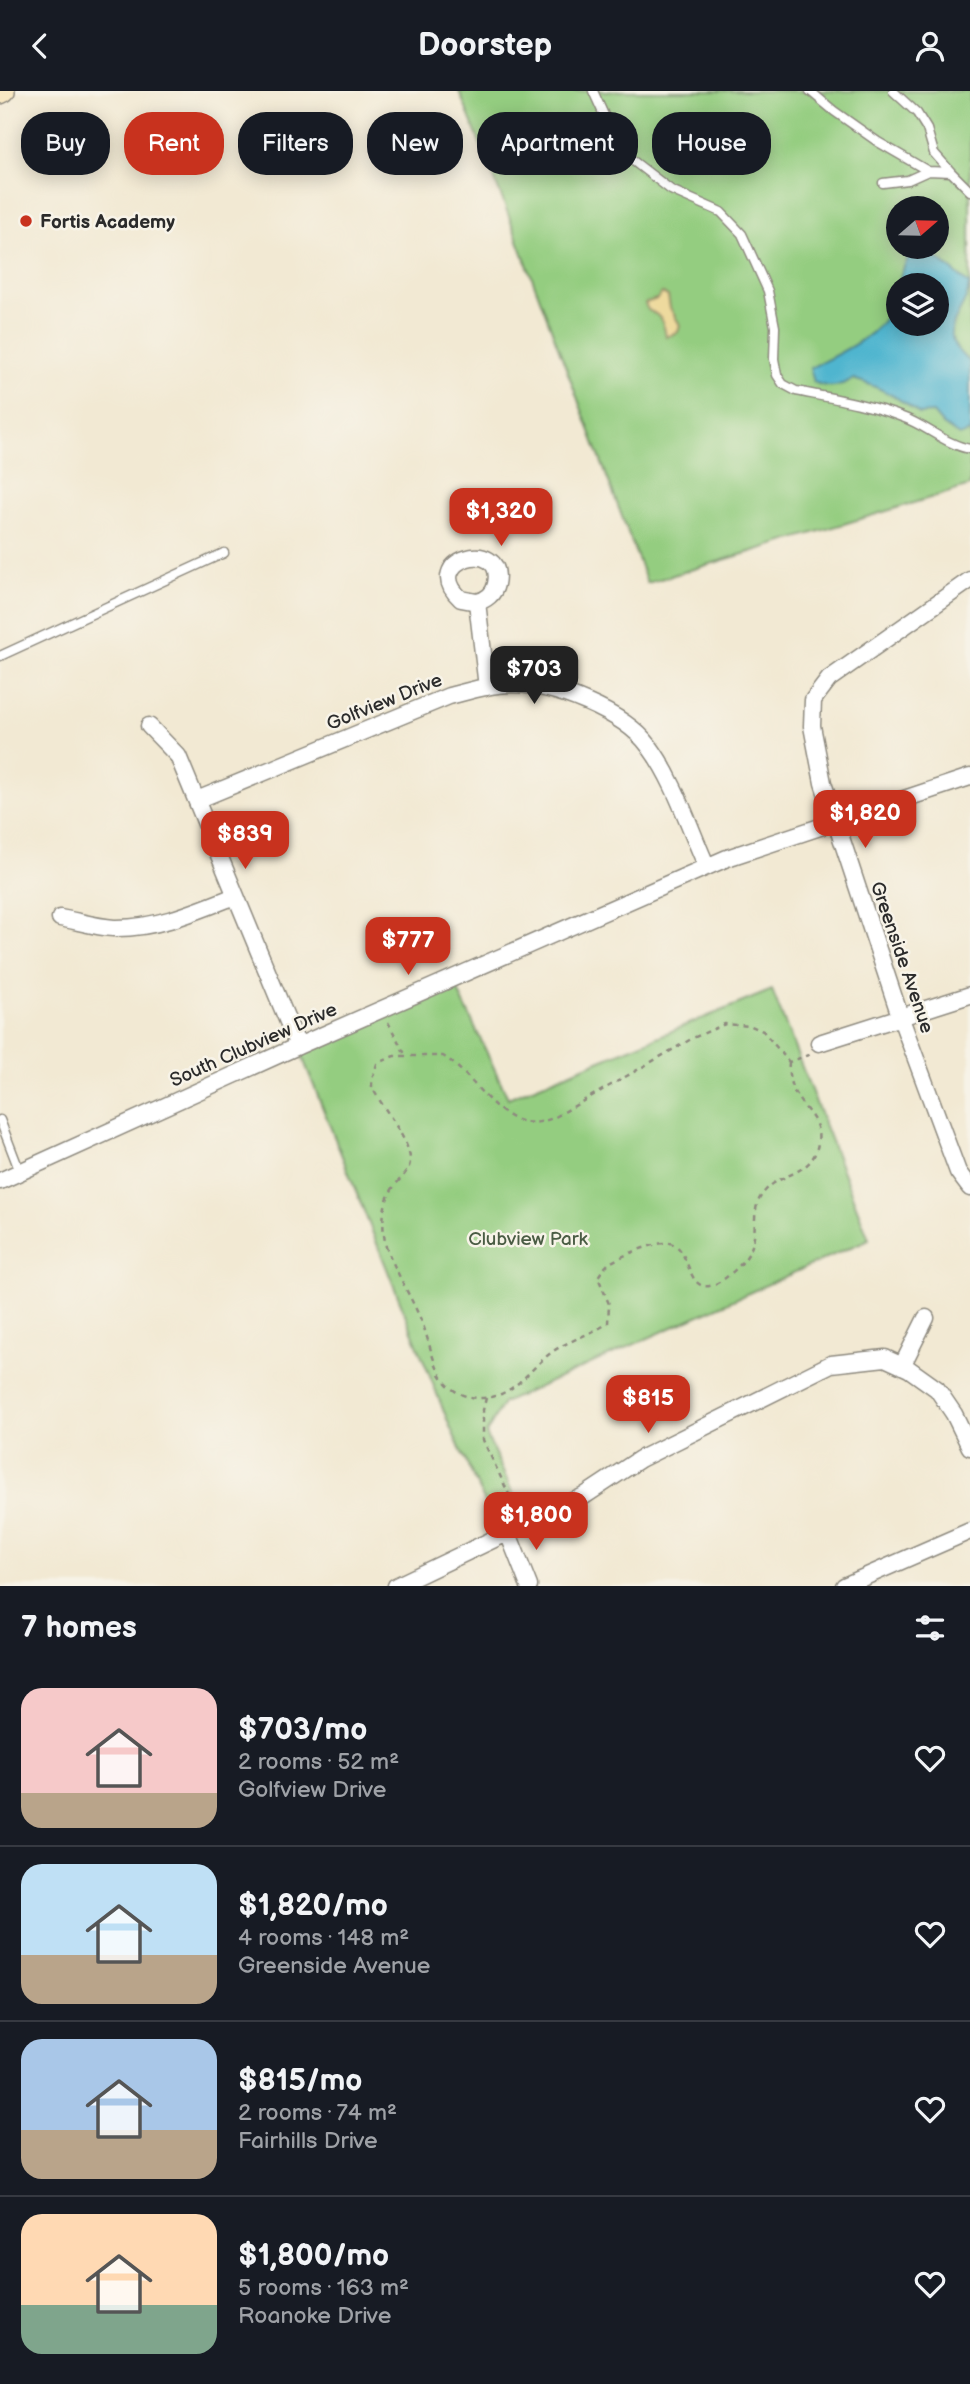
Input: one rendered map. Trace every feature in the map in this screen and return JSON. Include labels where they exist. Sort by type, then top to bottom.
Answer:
[{"type":"street","name":"Greenside Avenue","points":[[970,580],[829,679],[813,700],[812,726],[816,752],[835,820],[900,1016],[958,1172],[970,1188]]},
{"type":"street","points":[[477,603],[487,687]]},
{"type":"street","name":"Golfview Drive","points":[[197,800],[449,696],[487,687],[528,685],[576,698],[620,720],[648,744],[668,778],[706,867]]},
{"type":"street","points":[[149,726],[178,755],[298,1045]]},
{"type":"street","name":"South Clubview Drive","points":[[0,1181],[298,1045],[706,867],[835,820],[970,777]]},
{"type":"street","points":[[60,918],[112,928],[140,926],[186,915],[235,896]]},
{"type":"street","points":[[819,1043],[970,995]]},
{"type":"street","points":[[906,1367],[926,1318]]},
{"type":"street","points":[[396,1586],[584,1496],[640,1459],[831,1364],[885,1358],[906,1367],[937,1389],[954,1414],[970,1447]]},
{"type":"street","points":[[844,1586],[970,1531]]},
{"type":"street","points":[[508,1533],[529,1586]]},
{"type":"lane","points":[[593,91],[618,146],[628,157],[671,190],[721,212],[742,234],[768,291],[775,327],[774,359],[777,375],[783,384],[796,391],[901,416],[931,429],[959,447],[970,449]]},
{"type":"lane","points":[[810,91],[878,142],[929,171]]},
{"type":"lane","points":[[893,91],[917,113],[927,129],[934,153],[970,191]]},
{"type":"lane","points":[[883,183],[908,180],[929,171],[951,172]]},
{"type":"lane","points":[[0,656],[224,553]]},
{"type":"lane","points":[[0,1120],[20,1172]]},
{"type":"path","points":[[382,1009],[406,1056]]},
{"type":"path","points":[[725,1024],[751,1026],[763,1031],[789,1062],[790,1086],[796,1099],[817,1122],[819,1133],[814,1158],[803,1168],[774,1182],[759,1198],[754,1212],[753,1241],[743,1261],[724,1279],[706,1286],[697,1283],[677,1246],[671,1242],[622,1257],[603,1269],[598,1277],[609,1304],[608,1323],[559,1347],[512,1388],[486,1398],[467,1397],[444,1383],[436,1368],[428,1336],[386,1247],[383,1233],[386,1201],[408,1169],[410,1160],[400,1133],[372,1087],[374,1069],[383,1059],[443,1056],[503,1113],[524,1124],[557,1117],[693,1038],[725,1024]]},
{"type":"path","points":[[789,1062],[811,1055],[819,1043]]},
{"type":"path","points":[[486,1398],[483,1410],[483,1440],[516,1509]]},
{"type":"green space","points":[[459,91],[970,91],[970,486],[647,583],[493,175],[638,175],[638,112],[477,112],[477,136]]},
{"type":"green space","name":"Clubview Park","points":[[452,978],[508,1098],[772,990],[869,1239],[503,1403],[486,1434],[519,1507],[493,1520],[451,1429],[298,1046]]},
{"type":"sand","points":[[662,293],[668,296],[670,308],[680,325],[678,332],[666,337],[661,319],[648,310],[645,303],[657,299]]},
{"type":"water","points":[[908,259],[938,259],[969,284],[952,331],[958,351],[970,362],[970,432],[959,436],[943,425],[933,413],[919,414],[896,397],[853,379],[834,386],[814,382],[810,368],[852,346],[872,332],[886,316],[886,336],[949,336],[949,273],[902,272]]},
{"type":"place","name":"Fortis Academy","points":[[26,221]]}]
